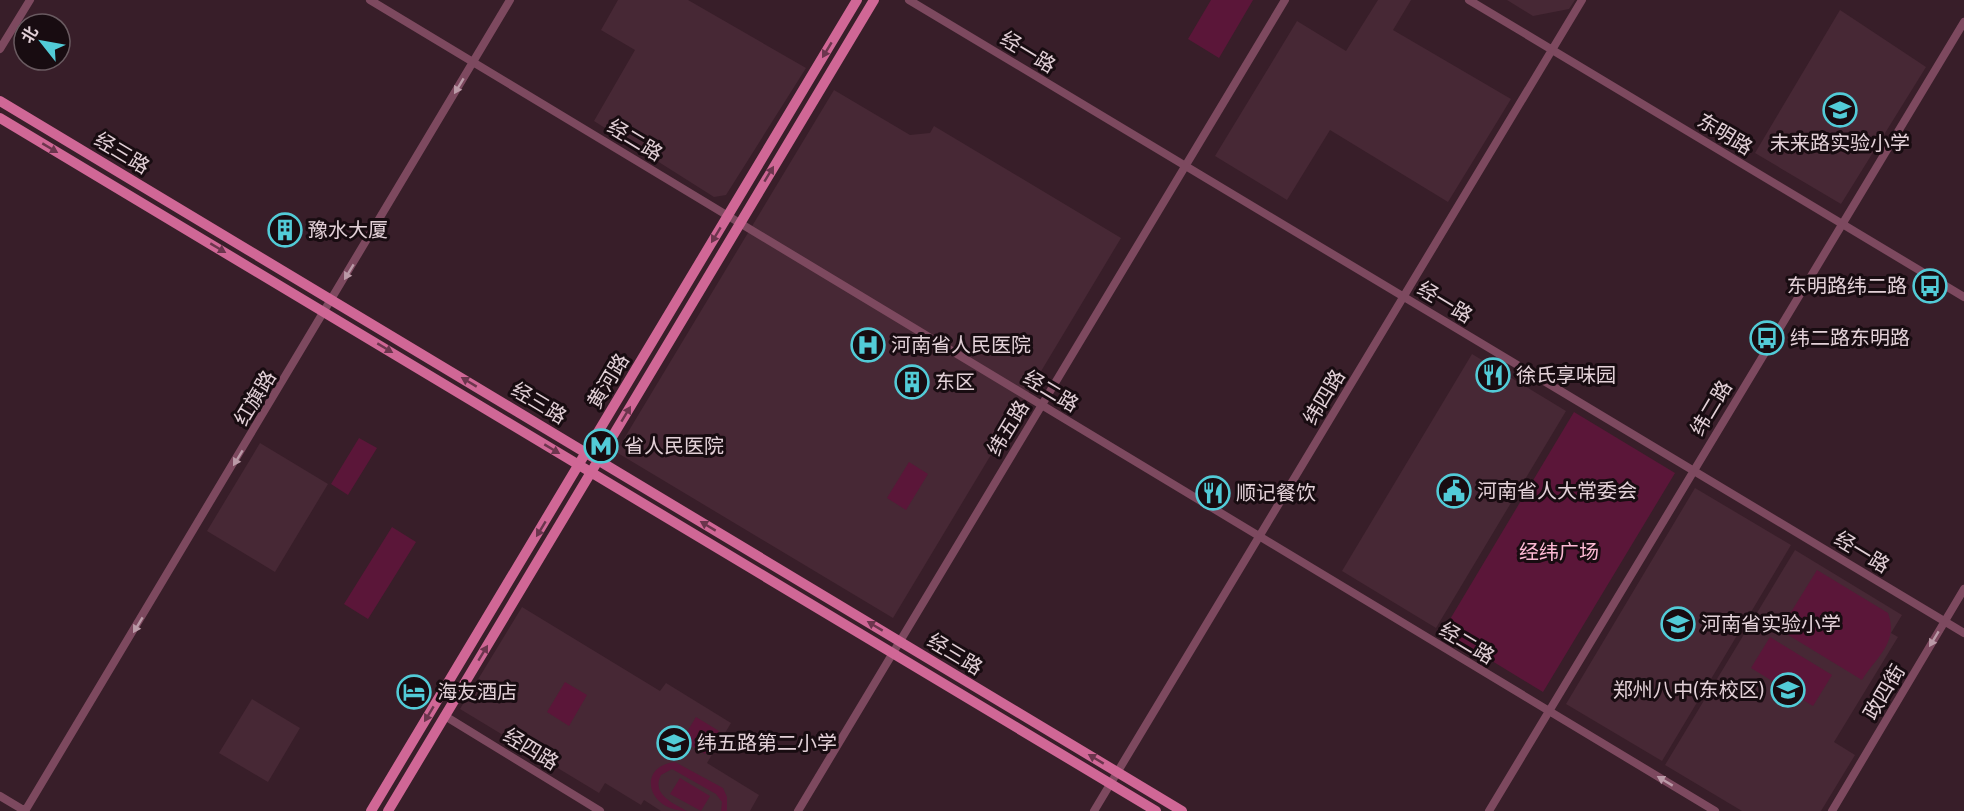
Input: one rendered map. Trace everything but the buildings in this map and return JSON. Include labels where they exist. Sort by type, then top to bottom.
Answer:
[{"type":"main road","name":"黄河路","points":[[371,811],[857,0]]},
{"type":"main road","name":"黄河路","points":[[388,811],[874,0]]},
{"type":"main road","name":"经三路","points":[[0,101],[1182,811]]},
{"type":"main road","name":"经三路","points":[[0,118],[1156,811]]},
{"type":"street","points":[[0,49],[30,0]]},
{"type":"street","name":"经二路","points":[[370,0],[1715,811]]},
{"type":"street","name":"红旗路","points":[[25,811],[510,0]]},
{"type":"street","name":"经一路","points":[[909,0],[1964,633]]},
{"type":"street","name":"纬五路","points":[[798,811],[1286,0]]},
{"type":"street","name":"东明路","points":[[1469,0],[1964,297]]},
{"type":"street","name":"纬四路","points":[[1094,811],[1582,0]]},
{"type":"street","name":"纬二路","points":[[1489,811],[1964,22]]},
{"type":"street","name":"政四街","points":[[1832,811],[1964,589]]},
{"type":"street","name":"经四路","points":[[445,716],[600,811]]},
{"type":"street","points":[[0,796],[25,811]]},
{"type":"shaded area","points":[[618,0],[688,0],[806,68],[726,195],[714,197],[594,121],[635,50],[601,30]]},
{"type":"shaded area","points":[[1378,0],[1411,0],[1393,30],[1511,99],[1448,202],[1330,130],[1287,200],[1215,156],[1297,21],[1346,51]]},
{"type":"shaded area","points":[[1507,0],[1575,0],[1569,9],[1533,16]]},
{"type":"shaded area","name":"未来路实验小学","points":[[1840,10],[1926,67],[1841,204],[1755,153]]},
{"type":"shaded area","name":"河南省人民医院","points":[[834,90],[910,135],[930,133],[934,126],[1121,238],[893,618],[616,452]]},
{"type":"shaded area","name":"河南省人大常委会","points":[[1472,354],[1566,411],[1436,628],[1342,571]]},
{"type":"shaded area","points":[[260,443],[328,484],[275,572],[207,531]]},
{"type":"shaded area","name":"河南省实验小学","points":[[1695,488],[1791,545],[1662,761],[1566,704]]},
{"type":"shaded area","name":"郑州八中(东校区)","points":[[1795,550],[1902,615],[1891,633],[1898,637],[1834,742],[1855,755],[1821,811],[1742,811],[1665,765]]},
{"type":"shaded area","points":[[522,607],[660,691],[666,683],[731,723],[707,763],[759,795],[750,811],[661,811],[644,800],[641,805],[605,783],[599,793],[460,709]]},
{"type":"shaded area","points":[[252,699],[300,728],[268,782],[219,753]]},
{"type":"green space","points":[[1211,0],[1253,0],[1219,58],[1188,39]]},
{"type":"green space","name":"经纬广场","points":[[1574,412],[1675,473],[1543,692],[1443,631]]},
{"type":"green space","points":[[359,438],[377,448],[348,495],[331,484]]},
{"type":"green space","points":[[909,462],[928,474],[906,510],[887,498]]},
{"type":"green space","points":[[392,527],[416,542],[368,619],[344,604]]},
{"type":"green space","points":[[1817,570],[1888,613],[1891,633],[1888,641],[1862,680],[1780,630]]},
{"type":"green space","points":[[1770,637],[1832,675],[1813,706],[1751,668]]},
{"type":"green space","points":[[565,682],[587,695],[569,726],[547,712]]},
{"type":"green space","points":[[696,717],[719,731],[705,754],[682,740]]},
{"type":"green space","points":[[675,762],[723,788],[727,797],[727,811],[721,811],[722,802],[716,794],[672,769],[661,775],[659,788],[665,797],[687,811],[673,809],[662,804],[655,797],[651,788],[651,779],[655,771],[663,765]]},
{"type":"green space","points":[[680,778],[710,796],[701,811],[670,794]]},
{"type":"place","name":"未来路实验小学","points":[[1840,110]]},
{"type":"place","name":"豫水大厦","points":[[285,230]]},
{"type":"place","name":"东明路纬二路","points":[[1930,286]]},
{"type":"place","name":"纬二路东明路","points":[[1767,338]]},
{"type":"place","name":"河南省人民医院","points":[[868,345]]},
{"type":"place","name":"徐氏享味园","points":[[1493,375]]},
{"type":"place","name":"东区","points":[[912,382]]},
{"type":"place","name":"省人民医院","points":[[601,446]]},
{"type":"place","name":"河南省人大常委会","points":[[1454,491]]},
{"type":"place","name":"顺记餐饮","points":[[1213,493]]},
{"type":"place","name":"河南省实验小学","points":[[1678,624]]},
{"type":"place","name":"郑州八中(东校区)","points":[[1788,690]]},
{"type":"place","name":"海友酒店","points":[[414,692]]},
{"type":"place","name":"纬五路第二小学","points":[[674,743]]}]
